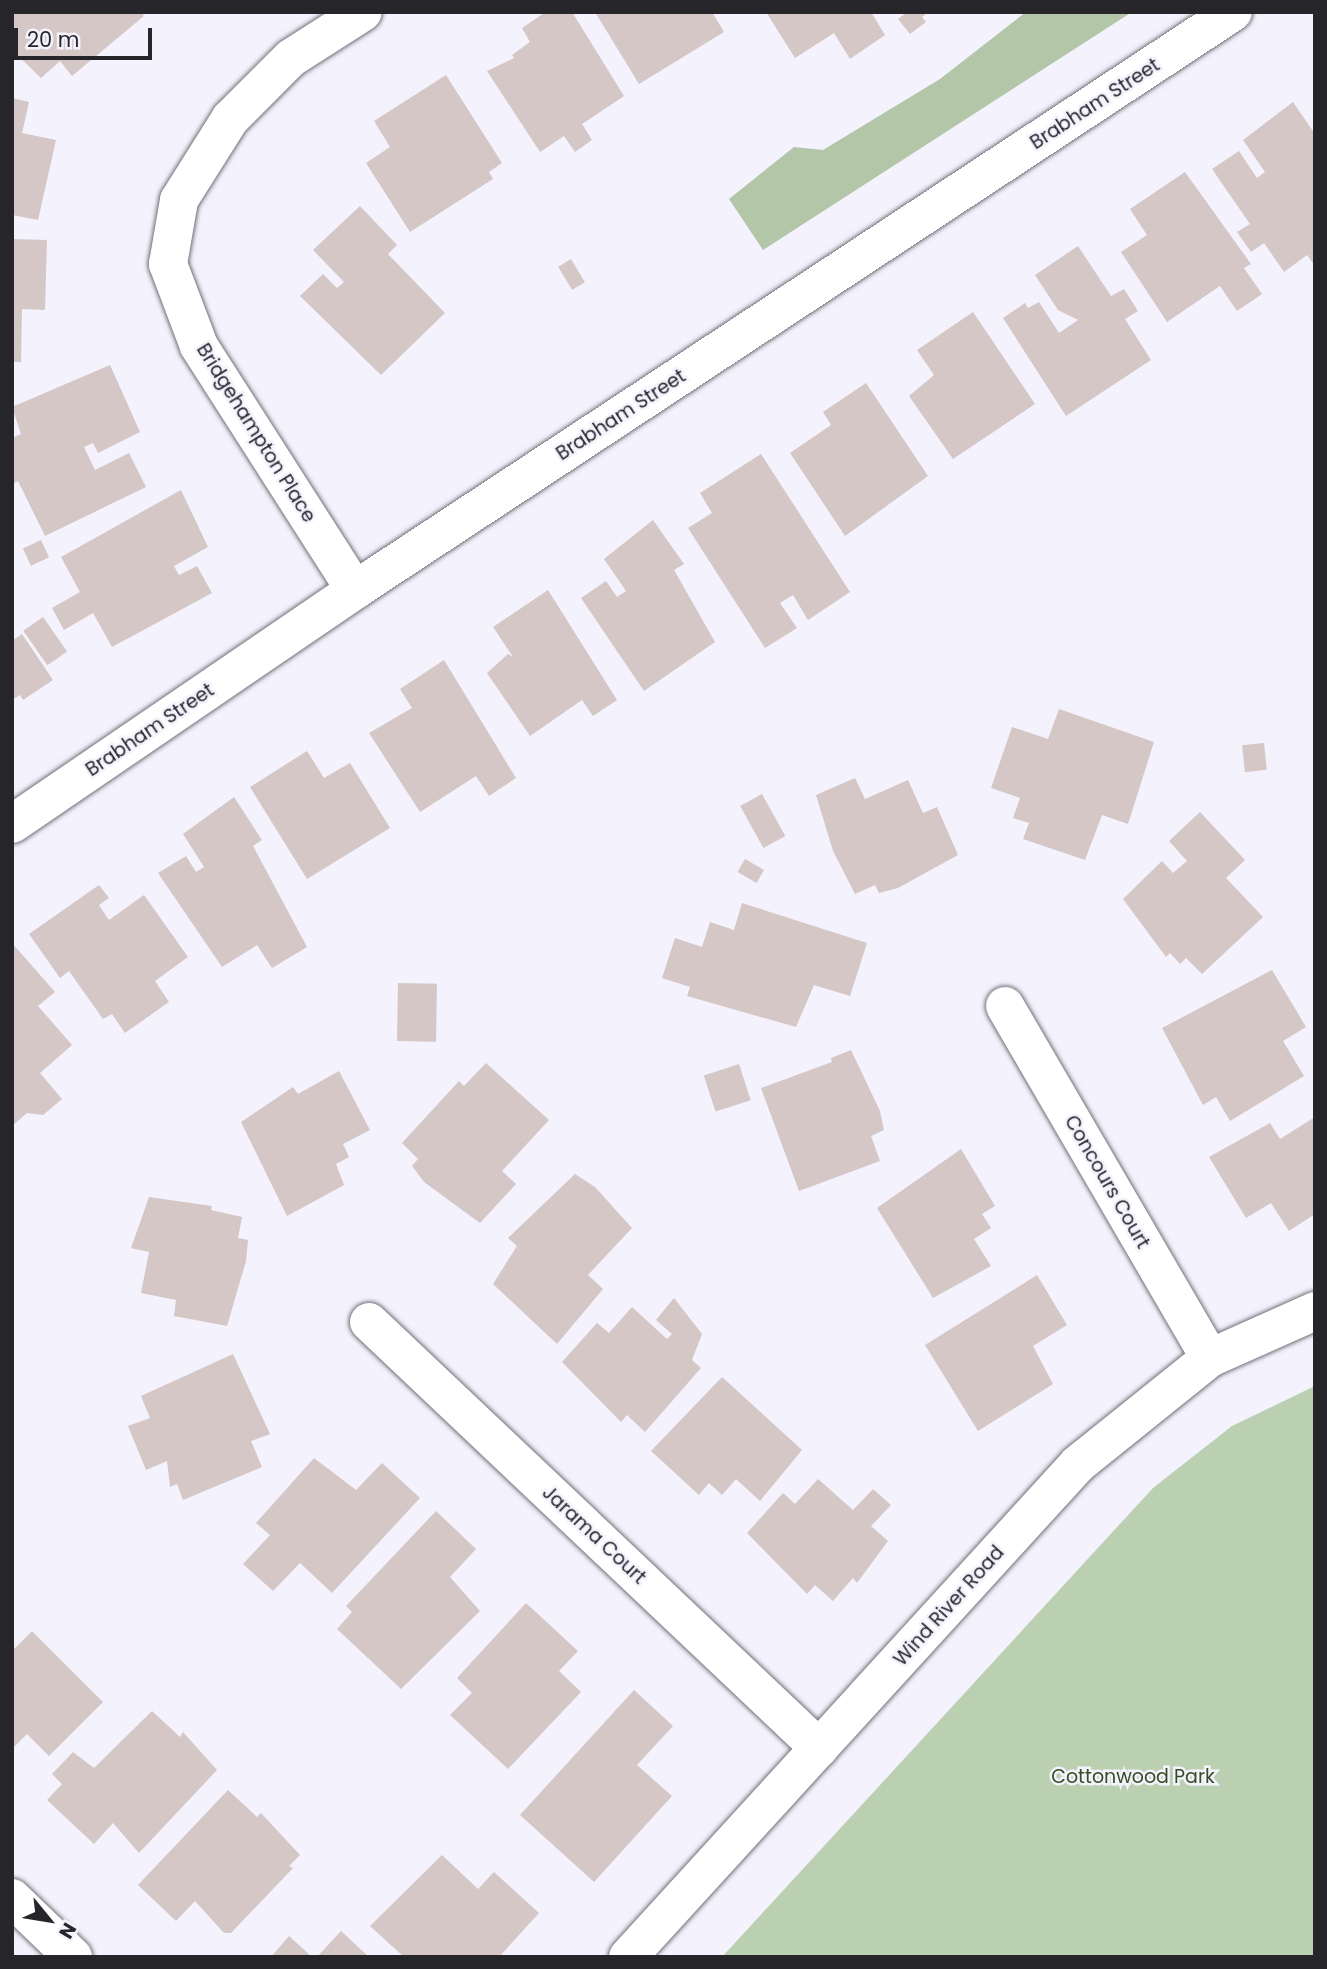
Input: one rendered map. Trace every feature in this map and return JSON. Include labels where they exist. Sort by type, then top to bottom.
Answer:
[{"type":"street","name":"Bridgehampton Place","points":[[355,590],[199,346],[168,264],[179,200],[230,119],[291,58],[363,12]]},
{"type":"street","name":"Brabham Street","points":[[12,824],[355,590],[1233,12]]},
{"type":"street","name":"Concours Court","points":[[1005,1006],[1210,1358]]},
{"type":"street","name":"Wind River Road","points":[[628,1957],[1078,1464],[1210,1358],[1315,1311]]},
{"type":"street","name":"Jarama Court","points":[[369,1322],[819,1748]]},
{"type":"street","points":[[12,1898],[73,1957]]},
{"type":"green space","points":[[1026,12],[1132,12],[763,250],[729,199],[794,147],[823,150],[940,79]]},
{"type":"green space","name":"Cottonwood Park","points":[[1315,1386],[1315,1957],[722,1957],[1153,1488],[1232,1426]]},
{"type":"building","points":[[12,12],[141,12],[144,16],[72,76],[60,61],[41,78],[12,50]]},
{"type":"building","points":[[546,12],[572,12],[624,96],[582,124],[592,140],[575,152],[564,136],[540,152],[487,71],[514,58],[512,55],[530,42],[522,28]]},
{"type":"building","points":[[595,12],[712,12],[724,32],[639,84]]},
{"type":"building","points":[[766,12],[871,12],[885,35],[850,59],[834,33],[795,58]]},
{"type":"building","points":[[907,12],[928,12],[922,17],[926,22],[910,34],[898,19]]},
{"type":"building","points":[[446,75],[502,163],[489,172],[493,179],[410,232],[366,163],[390,147],[374,121]]},
{"type":"building","points":[[12,98],[29,102],[22,133],[56,140],[38,220],[12,215]]},
{"type":"building","points":[[1293,102],[1315,134],[1315,266],[1307,255],[1284,272],[1264,243],[1251,252],[1237,232],[1250,224],[1212,169],[1239,151],[1257,178],[1265,172],[1243,140]]},
{"type":"building","points":[[1185,172],[1251,264],[1244,268],[1262,294],[1237,311],[1220,286],[1167,322],[1121,252],[1147,235],[1130,209]]},
{"type":"building","points":[[360,206],[397,245],[388,254],[445,313],[381,375],[300,296],[323,274],[337,288],[344,282],[313,250]]},
{"type":"building","points":[[12,239],[47,240],[45,310],[22,309],[21,362],[12,362]]},
{"type":"building","points":[[1078,246],[1111,296],[1124,289],[1138,311],[1125,319],[1151,360],[1066,416],[1003,318],[1025,303],[1028,308],[1039,302],[1059,333],[1078,320],[1058,310],[1035,275]]},
{"type":"building","points":[[571,259],[585,282],[572,290],[558,267]]},
{"type":"building","points":[[973,312],[1035,404],[953,459],[909,396],[934,375],[917,350]]},
{"type":"building","points":[[110,365],[140,432],[98,453],[93,443],[84,447],[95,470],[129,453],[146,487],[45,536],[18,481],[12,484],[12,438],[21,434],[12,407]]},
{"type":"building","points":[[866,383],[928,476],[845,536],[790,453],[831,425],[823,412]]},
{"type":"building","points":[[761,454],[850,592],[808,620],[793,595],[780,603],[797,628],[765,648],[688,528],[712,513],[700,493]]},
{"type":"building","points":[[181,490],[208,547],[174,566],[179,575],[197,566],[212,593],[112,647],[93,613],[64,630],[52,608],[80,592],[61,557]]},
{"type":"building","points":[[653,520],[684,564],[674,570],[715,642],[644,691],[581,598],[606,581],[617,597],[626,591],[604,559]]},
{"type":"building","points":[[41,540],[49,557],[31,566],[23,548]]},
{"type":"building","points":[[548,590],[617,700],[593,716],[582,700],[530,736],[487,673],[508,654],[513,657],[493,627]]},
{"type":"building","points":[[43,617],[67,651],[47,665],[23,631]]},
{"type":"building","points":[[22,634],[53,680],[23,700],[20,695],[12,700],[12,641]]},
{"type":"building","points":[[444,660],[516,778],[489,796],[476,776],[420,812],[369,733],[412,708],[400,689]]},
{"type":"building","points":[[1059,709],[1154,742],[1128,824],[1102,815],[1085,860],[1023,839],[1029,823],[1013,818],[1020,798],[991,788],[1012,727],[1048,739]]},
{"type":"building","points":[[1264,743],[1267,770],[1245,772],[1242,745]]},
{"type":"building","points":[[307,751],[324,778],[350,763],[390,828],[307,879],[250,787]]},
{"type":"building","points":[[855,778],[865,799],[908,780],[923,813],[937,807],[958,855],[898,888],[879,893],[875,885],[855,894],[833,851],[816,795]]},
{"type":"building","points":[[762,794],[785,836],[763,848],[740,806]]},
{"type":"building","points":[[234,797],[262,840],[253,846],[307,947],[272,968],[257,945],[222,967],[158,873],[186,856],[196,872],[204,867],[183,834]]},
{"type":"building","points":[[1200,812],[1245,860],[1226,878],[1263,917],[1202,974],[1186,958],[1180,964],[1170,953],[1166,957],[1123,899],[1162,861],[1173,873],[1187,861],[1169,841]]},
{"type":"building","points":[[745,859],[764,870],[757,883],[738,872]]},
{"type":"building","points":[[99,885],[109,898],[99,905],[109,920],[144,895],[188,957],[155,981],[169,1002],[125,1033],[112,1014],[103,1019],[69,971],[60,978],[29,934]]},
{"type":"building","points":[[742,903],[867,943],[850,996],[814,985],[796,1027],[687,996],[690,987],[662,978],[675,938],[702,947],[710,922],[734,930]]},
{"type":"building","points":[[12,943],[55,992],[38,1006],[72,1045],[40,1073],[62,1099],[43,1115],[27,1113],[12,1126]]},
{"type":"building","points":[[1272,970],[1306,1027],[1283,1041],[1304,1076],[1230,1121],[1216,1097],[1203,1105],[1162,1028]]},
{"type":"building","points":[[398,983],[437,984],[436,1042],[397,1041]]},
{"type":"building","points":[[851,1050],[880,1111],[884,1130],[871,1136],[880,1161],[799,1191],[761,1088],[832,1062],[831,1058]]},
{"type":"building","points":[[486,1063],[549,1120],[502,1171],[516,1184],[480,1223],[424,1182],[412,1166],[418,1159],[402,1143],[459,1081],[464,1086]]},
{"type":"building","points":[[739,1064],[751,1100],[716,1112],[704,1075]]},
{"type":"building","points":[[339,1071],[370,1130],[343,1144],[349,1157],[336,1164],[344,1185],[287,1216],[241,1122],[293,1087],[298,1094]]},
{"type":"building","points":[[1315,1117],[1315,1214],[1289,1231],[1271,1203],[1246,1218],[1209,1157],[1270,1123],[1280,1139]]},
{"type":"building","points":[[961,1149],[995,1206],[982,1214],[991,1228],[974,1239],[991,1266],[933,1298],[877,1208]]},
{"type":"building","points":[[575,1174],[595,1187],[632,1228],[588,1275],[603,1289],[557,1344],[493,1284],[517,1246],[508,1238]]},
{"type":"building","points":[[149,1197],[212,1206],[211,1210],[242,1217],[238,1238],[248,1240],[246,1261],[227,1326],[174,1316],[176,1300],[141,1293],[149,1252],[131,1248]]},
{"type":"building","points":[[1037,1275],[1067,1325],[1033,1346],[1053,1384],[978,1431],[925,1345]]},
{"type":"building","points":[[674,1298],[702,1334],[692,1360],[701,1368],[645,1432],[627,1415],[621,1422],[562,1362],[597,1323],[609,1333],[632,1307],[667,1339],[672,1334],[656,1320]]},
{"type":"building","points":[[233,1354],[270,1434],[251,1441],[262,1467],[183,1500],[177,1484],[170,1487],[167,1461],[146,1470],[128,1426],[150,1418],[141,1396]]},
{"type":"building","points":[[722,1377],[802,1450],[760,1501],[736,1479],[722,1495],[709,1483],[699,1495],[651,1451]]},
{"type":"building","points":[[314,1458],[356,1490],[382,1463],[420,1498],[332,1593],[300,1563],[273,1591],[243,1564],[270,1535],[256,1523]]},
{"type":"building","points":[[818,1479],[853,1510],[873,1489],[891,1505],[871,1526],[888,1541],[857,1583],[853,1578],[833,1601],[815,1585],[807,1594],[747,1533],[783,1493],[795,1504]]},
{"type":"building","points":[[436,1511],[476,1549],[450,1577],[480,1611],[401,1689],[337,1629],[352,1612],[346,1606]]},
{"type":"building","points":[[526,1603],[578,1651],[559,1671],[581,1692],[508,1769],[450,1715],[472,1693],[457,1678]]},
{"type":"building","points":[[32,1631],[103,1702],[49,1756],[27,1734],[12,1749],[12,1651]]},
{"type":"building","points":[[634,1690],[673,1726],[637,1765],[672,1796],[594,1882],[520,1815]]},
{"type":"building","points":[[152,1711],[180,1737],[183,1732],[217,1770],[139,1853],[113,1823],[94,1844],[47,1800],[62,1784],[52,1774],[73,1752],[94,1768]]},
{"type":"building","points":[[228,1790],[257,1817],[261,1813],[300,1855],[289,1866],[293,1868],[231,1933],[224,1933],[195,1901],[176,1921],[138,1885]]},
{"type":"building","points":[[442,1855],[478,1889],[494,1872],[539,1913],[499,1957],[404,1957],[370,1926]]},
{"type":"building","points":[[341,1931],[369,1957],[317,1957]]},
{"type":"building","points":[[289,1936],[312,1957],[271,1957]]}]
